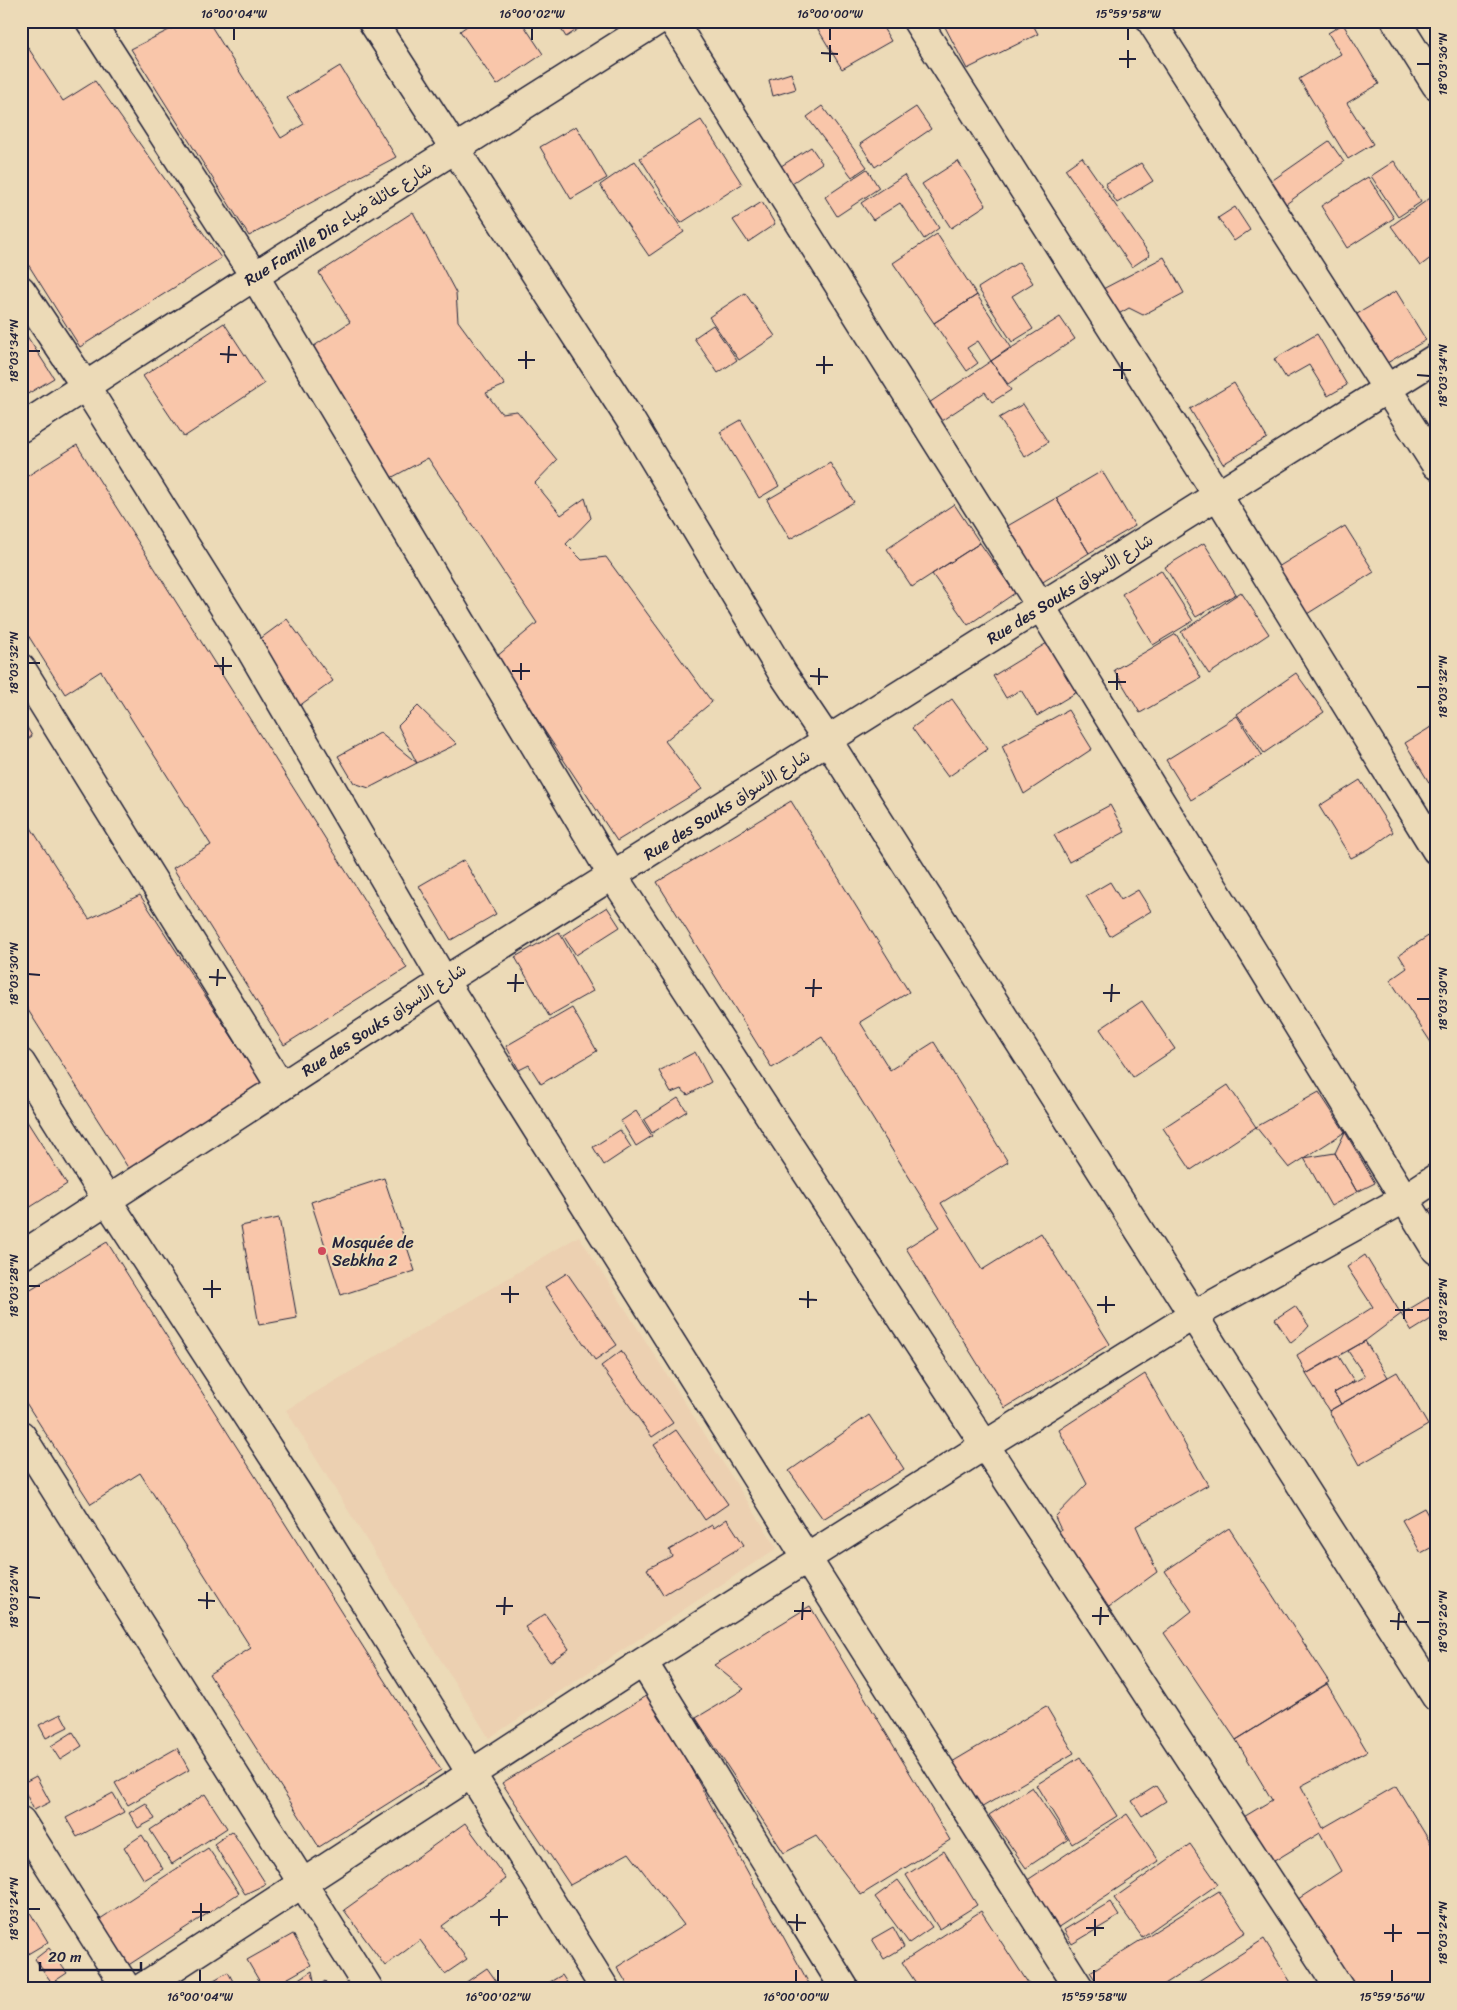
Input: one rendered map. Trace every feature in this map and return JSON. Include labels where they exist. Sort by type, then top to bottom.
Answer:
[{"type":"street","points":[[90,21],[255,277],[613,876],[1340,1989]]},
{"type":"street","points":[[372,21],[631,421],[784,674],[1436,1697]]},
{"type":"street","name":"Rue Famille Dia شارع عائلة ضياء","points":[[21,428],[657,21]]},
{"type":"street","points":[[673,21],[1041,607],[1436,1250]]},
{"type":"street","points":[[918,21],[1218,496],[1436,850]]},
{"type":"street","points":[[1151,21],[1436,466]]},
{"type":"street","points":[[1396,21],[1436,85]]},
{"type":"street","points":[[21,290],[86,387],[249,647],[444,981],[1080,1989]]},
{"type":"street","name":"Rue des Souks شارع الأسواق","points":[[21,1256],[444,981],[1436,358]]},
{"type":"street","points":[[21,668],[281,1087]]},
{"type":"street","points":[[21,1063],[296,1494],[472,1774],[604,1989]]},
{"type":"street","points":[[140,1989],[806,1557],[1192,1316],[1404,1199],[1436,1178]]},
{"type":"street","points":[[21,1435],[369,1989]]},
{"type":"street","points":[[643,1662],[844,1989]]},
{"type":"street","points":[[21,1821],[127,1989]]},
{"type":"shaded area","points":[[579,1236],[777,1548],[489,1738],[286,1410]]},
{"type":"building","points":[[171,21],[208,21],[281,138],[304,124],[287,98],[340,66],[396,157],[249,236],[131,49],[175,27]]},
{"type":"building","points":[[474,21],[521,21],[543,54],[497,85],[460,31]]},
{"type":"building","points":[[556,21],[578,21],[581,27],[566,37]]},
{"type":"building","points":[[813,21],[879,21],[891,41],[842,69]]},
{"type":"building","points":[[951,21],[1031,21],[1038,34],[967,69],[944,25]]},
{"type":"building","points":[[1251,21],[1267,21],[1255,28]]},
{"type":"building","points":[[1343,24],[1379,84],[1347,103],[1373,144],[1348,159],[1299,79],[1341,54],[1328,33]]},
{"type":"building","points":[[21,37],[63,101],[95,81],[221,258],[80,347],[21,253]]},
{"type":"building","points":[[791,73],[796,89],[773,96],[769,80]]},
{"type":"building","points":[[822,106],[867,167],[852,177],[807,117]]},
{"type":"building","points":[[916,107],[931,129],[875,167],[860,144]]},
{"type":"building","points":[[701,120],[742,184],[681,223],[640,158]]},
{"type":"building","points":[[576,126],[607,178],[571,199],[540,147]]},
{"type":"building","points":[[1329,141],[1344,162],[1286,204],[1270,182]]},
{"type":"building","points":[[811,147],[822,163],[789,185],[778,168]]},
{"type":"building","points":[[1082,157],[1150,255],[1132,267],[1065,169]]},
{"type":"building","points":[[635,161],[684,232],[649,256],[600,185]]},
{"type":"building","points":[[958,161],[986,205],[951,228],[922,184]]},
{"type":"building","points":[[1394,161],[1421,202],[1398,217],[1371,176]]},
{"type":"building","points":[[1141,163],[1153,181],[1117,203],[1105,184]]},
{"type":"building","points":[[867,169],[879,188],[837,216],[825,197]]},
{"type":"building","points":[[904,175],[939,228],[924,239],[900,203],[873,220],[861,203]]},
{"type":"building","points":[[1368,177],[1394,218],[1347,248],[1321,206]]},
{"type":"building","points":[[1433,196],[1436,200],[1436,254],[1420,266],[1391,226]]},
{"type":"building","points":[[762,202],[775,224],[748,242],[733,220]]},
{"type":"building","points":[[1235,207],[1250,230],[1234,241],[1218,218]]},
{"type":"building","points":[[413,212],[456,293],[458,321],[505,385],[486,393],[501,413],[517,411],[557,460],[535,483],[561,515],[585,498],[591,518],[566,544],[582,560],[606,557],[712,702],[665,741],[702,789],[617,841],[496,657],[537,623],[428,458],[389,479],[308,350],[350,322],[319,273]]},
{"type":"building","points":[[937,234],[977,295],[934,323],[893,263]]},
{"type":"building","points":[[1164,257],[1184,293],[1143,315],[1129,308],[1115,316],[1101,290]]},
{"type":"building","points":[[1019,262],[1033,283],[1012,296],[1033,329],[1012,342],[978,288]]},
{"type":"building","points":[[1396,291],[1426,340],[1382,366],[1352,317]]},
{"type":"building","points":[[745,293],[775,336],[739,360],[709,317]]},
{"type":"building","points":[[977,295],[1011,347],[991,361],[978,341],[967,348],[978,363],[967,371],[934,323]]},
{"type":"building","points":[[1060,317],[1075,339],[1008,384],[991,361]]},
{"type":"building","points":[[224,323],[264,384],[184,437],[143,376]]},
{"type":"building","points":[[713,325],[737,360],[718,373],[694,338]]},
{"type":"building","points":[[21,327],[54,378],[21,398]]},
{"type":"building","points":[[1317,334],[1347,385],[1328,396],[1309,365],[1286,378],[1274,359]]},
{"type":"building","points":[[991,361],[1011,390],[992,402],[985,392],[938,423],[926,405]]},
{"type":"building","points":[[1234,383],[1267,438],[1223,464],[1190,409]]},
{"type":"building","points":[[1023,404],[1048,442],[1025,457],[999,418]]},
{"type":"building","points":[[741,420],[779,486],[759,498],[720,432]]},
{"type":"building","points":[[77,445],[407,968],[284,1045],[173,868],[211,845],[101,671],[65,694],[21,624],[21,480]]},
{"type":"building","points":[[830,463],[854,502],[790,539],[767,500]]},
{"type":"building","points":[[1102,471],[1135,526],[1089,553],[1056,498]]},
{"type":"building","points":[[1056,498],[1089,553],[1038,585],[1004,528]]},
{"type":"building","points":[[954,504],[980,543],[912,587],[887,549]]},
{"type":"building","points":[[1345,526],[1374,572],[1307,614],[1278,567]]},
{"type":"building","points":[[980,543],[1015,593],[968,625],[932,574]]},
{"type":"building","points":[[1204,543],[1236,594],[1196,617],[1165,567]]},
{"type":"building","points":[[1161,570],[1193,621],[1153,645],[1122,594]]},
{"type":"building","points":[[1241,592],[1269,634],[1209,674],[1181,632]]},
{"type":"building","points":[[287,619],[333,681],[295,709],[249,647]]},
{"type":"building","points":[[1176,634],[1201,678],[1140,713],[1114,670]]},
{"type":"building","points":[[1047,643],[1077,692],[1037,716],[1021,690],[1006,698],[993,676]]},
{"type":"building","points":[[1296,673],[1324,712],[1264,753],[1237,714]]},
{"type":"building","points":[[952,699],[988,749],[948,777],[912,728]]},
{"type":"building","points":[[418,706],[457,744],[417,763],[398,726]]},
{"type":"building","points":[[1068,710],[1092,749],[1024,794],[1002,746]]},
{"type":"building","points":[[1237,716],[1262,755],[1191,800],[1166,760]]},
{"type":"building","points":[[21,717],[32,736],[21,744]]},
{"type":"building","points":[[1436,724],[1436,756],[1432,758],[1436,764],[1436,780],[1430,784],[1405,743]]},
{"type":"building","points":[[380,733],[417,763],[369,788],[354,783],[338,756]]},
{"type":"building","points":[[1360,780],[1393,832],[1369,849],[1351,858],[1319,806]]},
{"type":"building","points":[[791,801],[909,992],[860,1022],[890,1070],[934,1042],[1008,1162],[941,1203],[982,1270],[1041,1233],[1110,1344],[1005,1408],[906,1248],[940,1227],[822,1037],[772,1068],[657,882]]},
{"type":"building","points":[[1110,805],[1125,832],[1069,862],[1054,835]]},
{"type":"building","points":[[21,812],[89,919],[140,895],[263,1085],[134,1177],[21,999]]},
{"type":"building","points":[[464,860],[496,914],[451,940],[419,886]]},
{"type":"building","points":[[1110,882],[1121,900],[1138,890],[1151,911],[1110,936],[1086,896]]},
{"type":"building","points":[[607,907],[620,927],[576,955],[563,935]]},
{"type":"building","points":[[1436,931],[1436,1050],[1390,980],[1407,968],[1399,955]]},
{"type":"building","points":[[559,932],[593,991],[549,1016],[515,957]]},
{"type":"building","points":[[1142,1001],[1175,1049],[1133,1077],[1100,1029]]},
{"type":"building","points":[[572,1008],[597,1051],[541,1084],[529,1065],[519,1070],[506,1046]]},
{"type":"building","points":[[695,1052],[711,1082],[688,1095],[681,1089],[671,1093],[659,1071]]},
{"type":"building","points":[[1228,1085],[1256,1127],[1191,1170],[1163,1128]]},
{"type":"building","points":[[1319,1092],[1345,1132],[1289,1168],[1256,1127]]},
{"type":"building","points":[[678,1098],[687,1111],[652,1133],[644,1120]]},
{"type":"building","points":[[636,1111],[652,1136],[636,1146],[621,1121]]},
{"type":"building","points":[[21,1112],[67,1184],[21,1213]]},
{"type":"building","points":[[620,1130],[631,1147],[604,1165],[593,1147]]},
{"type":"building","points":[[1345,1132],[1375,1183],[1357,1192],[1335,1153]]},
{"type":"building","points":[[1335,1153],[1357,1192],[1331,1206],[1304,1158]]},
{"type":"building","points":[[384,1178],[415,1271],[341,1295],[311,1202]]},
{"type":"building","points":[[1436,1205],[1436,1237],[1422,1214]]},
{"type":"building","points":[[279,1218],[297,1318],[259,1325],[241,1226]]},
{"type":"building","points":[[107,1242],[441,1770],[319,1847],[209,1674],[251,1648],[140,1473],[91,1504],[21,1395],[21,1295]]},
{"type":"building","points":[[1365,1255],[1401,1314],[1365,1341],[1306,1374],[1297,1355],[1373,1307],[1347,1267]]},
{"type":"building","points":[[567,1273],[617,1345],[595,1360],[545,1287]]},
{"type":"building","points":[[1436,1293],[1436,1316],[1412,1331],[1401,1314]]},
{"type":"building","points":[[1295,1306],[1309,1326],[1291,1343],[1275,1319]]},
{"type":"building","points":[[1365,1341],[1388,1377],[1341,1404],[1334,1393],[1365,1376],[1348,1351]]},
{"type":"building","points":[[621,1351],[673,1423],[652,1437],[601,1366]]},
{"type":"building","points":[[1338,1355],[1354,1381],[1334,1393],[1341,1404],[1329,1411],[1306,1374]]},
{"type":"building","points":[[1397,1372],[1428,1425],[1359,1465],[1329,1411]]},
{"type":"building","points":[[1145,1374],[1208,1485],[1136,1526],[1157,1572],[1102,1612],[1052,1536],[1061,1530],[1055,1517],[1087,1484],[1059,1430]]},
{"type":"building","points":[[869,1415],[904,1469],[823,1519],[789,1471]]},
{"type":"building","points":[[676,1430],[728,1504],[705,1520],[654,1445]]},
{"type":"building","points":[[1424,1508],[1436,1529],[1436,1545],[1421,1553],[1402,1520]]},
{"type":"building","points":[[727,1519],[744,1545],[663,1595],[647,1569],[672,1556],[669,1550],[712,1525],[714,1528]]},
{"type":"building","points":[[1229,1528],[1329,1682],[1236,1740],[1164,1633],[1192,1611],[1165,1571]]},
{"type":"building","points":[[810,1606],[950,1840],[861,1895],[816,1836],[784,1853],[696,1718],[744,1689],[714,1665]]},
{"type":"building","points":[[545,1614],[569,1649],[550,1662],[525,1627]]},
{"type":"building","points":[[1327,1684],[1367,1751],[1301,1786],[1323,1828],[1396,1786],[1436,1852],[1436,1980],[1422,1989],[1397,1989],[1392,1983],[1377,1989],[1348,1989],[1292,1903],[1341,1871],[1320,1833],[1266,1866],[1237,1821],[1272,1800],[1236,1740]]},
{"type":"building","points":[[650,1694],[812,1989],[630,1989],[617,1967],[684,1925],[629,1853],[570,1885],[502,1783]]},
{"type":"building","points":[[1046,1706],[1074,1753],[979,1809],[952,1762]]},
{"type":"building","points":[[61,1714],[68,1727],[46,1738],[39,1725]]},
{"type":"building","points":[[73,1732],[82,1746],[60,1760],[51,1746]]},
{"type":"building","points":[[177,1748],[189,1770],[128,1805],[115,1783]]},
{"type":"building","points":[[1080,1757],[1117,1816],[1072,1844],[1036,1785]]},
{"type":"building","points":[[36,1776],[50,1802],[34,1810],[21,1784]]},
{"type":"building","points":[[1156,1786],[1166,1801],[1142,1816],[1132,1801]]},
{"type":"building","points":[[1032,1787],[1068,1840],[1026,1868],[989,1815]]},
{"type":"building","points":[[113,1793],[124,1812],[77,1837],[66,1818]]},
{"type":"building","points":[[205,1794],[227,1828],[172,1864],[150,1830]]},
{"type":"building","points":[[146,1803],[155,1819],[138,1828],[129,1813]]},
{"type":"building","points":[[1127,1814],[1159,1861],[1057,1928],[1026,1881]]},
{"type":"building","points":[[465,1823],[506,1879],[442,1926],[467,1959],[445,1974],[420,1940],[385,1966],[344,1910]]},
{"type":"building","points":[[232,1831],[266,1884],[245,1894],[214,1844]]},
{"type":"building","points":[[142,1835],[163,1869],[144,1880],[124,1847]]},
{"type":"building","points":[[1190,1844],[1218,1884],[1142,1937],[1114,1898]]},
{"type":"building","points":[[208,1848],[239,1893],[127,1966],[97,1921]]},
{"type":"building","points":[[944,1851],[977,1905],[939,1929],[906,1875]]},
{"type":"building","points":[[898,1880],[932,1927],[909,1943],[875,1897]]},
{"type":"building","points":[[1219,1891],[1246,1932],[1157,1989],[1101,1989],[1090,1972]]},
{"type":"building","points":[[1110,1902],[1119,1916],[1072,1944],[1064,1930]]},
{"type":"building","points":[[26,1906],[48,1942],[21,1958],[21,1909]]},
{"type":"building","points":[[981,1911],[1032,1989],[920,1989],[902,1962]]},
{"type":"building","points":[[893,1927],[904,1947],[884,1959],[872,1939]]},
{"type":"building","points":[[293,1934],[311,1965],[269,1989],[264,1989],[247,1960]]},
{"type":"building","points":[[1264,1939],[1295,1989],[1186,1989]]},
{"type":"building","points":[[49,1948],[67,1973],[52,1983],[35,1959]]},
{"type":"building","points":[[487,1968],[502,1989],[467,1989],[465,1983]]},
{"type":"building","points":[[312,1971],[315,1985],[309,1989],[284,1989]]},
{"type":"building","points":[[228,1972],[237,1989],[198,1989]]},
{"type":"building","points":[[562,1975],[571,1989],[538,1989]]},
{"type":"building","points":[[325,1981],[331,1989],[314,1989]]},
{"type":"place","name":"Mosquée de Sebkha 2","points":[[322,1251]]}]
